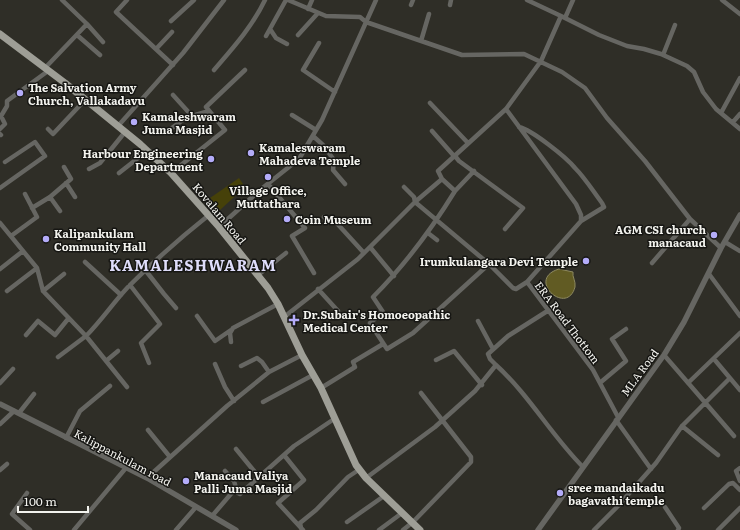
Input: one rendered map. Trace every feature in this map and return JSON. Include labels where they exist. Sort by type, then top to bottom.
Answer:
[{"type":"main road","name":"Kovalam Road","points":[[0,34],[118,126],[147,151],[171,174],[219,227],[258,275],[278,304],[302,355],[321,388],[334,419],[360,469],[366,478],[420,530]]},
{"type":"street","points":[[62,0],[103,42]]},
{"type":"street","points":[[127,0],[116,12],[173,65]]},
{"type":"street","points":[[171,21],[194,0]]},
{"type":"street","points":[[118,126],[173,65],[224,0]]},
{"type":"street","points":[[214,70],[256,18],[265,0]]},
{"type":"street","points":[[266,36],[287,0],[326,16],[360,18],[366,22],[462,55],[525,52],[562,72],[585,88],[690,219],[721,248]]},
{"type":"street","points":[[308,9],[312,0]]},
{"type":"street","points":[[219,227],[299,159],[313,136],[335,92],[376,0]]},
{"type":"street","points":[[450,5],[451,0]]},
{"type":"street","points":[[527,0],[599,35],[627,46],[644,49],[663,55],[691,68],[707,98],[721,113],[740,129]]},
{"type":"street","points":[[455,191],[442,179],[438,171],[506,109],[541,61],[573,0]]},
{"type":"street","points":[[722,0],[740,14]]},
{"type":"street","points":[[298,35],[318,13]]},
{"type":"street","points":[[420,41],[429,14]]},
{"type":"street","points":[[0,129],[5,124],[1,116],[7,106],[7,101],[46,69],[87,24]]},
{"type":"street","points":[[663,55],[675,24]]},
{"type":"street","points":[[270,29],[276,38],[287,44]]},
{"type":"street","points":[[156,50],[172,32]]},
{"type":"street","points":[[77,34],[100,54]]},
{"type":"street","points":[[319,43],[303,70],[335,92]]},
{"type":"street","points":[[166,132],[191,114],[192,116],[207,109],[245,70]]},
{"type":"street","points":[[721,113],[740,78]]},
{"type":"street","points":[[173,95],[191,114]]},
{"type":"street","points":[[48,129],[52,134],[85,100]]},
{"type":"street","points":[[430,103],[468,143]]},
{"type":"street","points":[[171,174],[225,130],[207,109]]},
{"type":"street","points":[[506,109],[576,204],[581,215],[581,221]]},
{"type":"street","points":[[733,122],[740,114]]},
{"type":"street","points":[[292,115],[316,130]]},
{"type":"street","name":"ERA Road Thottom","points":[[519,127],[525,128],[540,138],[574,167],[604,207],[581,221],[527,282],[549,310],[600,382],[617,418],[651,469]]},
{"type":"street","points":[[88,169],[100,163],[125,132]]},
{"type":"street","points":[[432,132],[459,161],[523,208],[504,229]]},
{"type":"street","points":[[313,136],[323,144],[334,160],[333,170],[344,184]]},
{"type":"street","points":[[0,188],[45,156],[35,142],[5,162]]},
{"type":"street","points":[[119,173],[147,151]]},
{"type":"street","points":[[32,208],[71,179],[64,167]]},
{"type":"street","points":[[474,171],[455,191],[428,234],[394,276],[374,297],[383,312],[370,323],[387,349],[413,333],[489,264]]},
{"type":"street","points":[[284,316],[364,253],[415,202],[442,179]]},
{"type":"street","points":[[66,183],[75,197]]},
{"type":"street","points":[[268,184],[306,228],[292,236],[314,273]]},
{"type":"street","points":[[404,187],[414,197],[415,202],[489,264],[513,288],[516,289],[527,282]]},
{"type":"street","points":[[11,236],[37,217],[25,194]]},
{"type":"street","points":[[50,196],[60,211]]},
{"type":"street","points":[[58,358],[86,336],[103,319],[130,285],[175,242],[208,215]]},
{"type":"street","name":"MLA Road","points":[[538,530],[617,418],[664,355],[684,322],[721,248],[740,216]]},
{"type":"street","points":[[324,217],[327,221],[333,219],[364,253]]},
{"type":"street","points":[[652,263],[690,219]]},
{"type":"street","points":[[0,223],[37,268],[43,291],[68,319],[86,336],[127,387]]},
{"type":"street","points":[[428,234],[437,240]]},
{"type":"street","points":[[725,242],[740,251]]},
{"type":"street","points":[[370,247],[394,276]]},
{"type":"street","points":[[0,268],[23,251]]},
{"type":"street","points":[[258,275],[286,253]]},
{"type":"street","points":[[85,262],[121,295]]},
{"type":"street","points":[[7,292],[37,268]]},
{"type":"street","points":[[146,271],[176,308]]},
{"type":"street","points":[[43,291],[64,274]]},
{"type":"street","points":[[709,274],[740,316]]},
{"type":"street","points":[[130,285],[160,324],[141,343],[149,363]]},
{"type":"street","points":[[318,289],[338,311]]},
{"type":"street","points":[[197,316],[215,341],[231,330],[278,304]]},
{"type":"street","points":[[549,310],[508,336],[488,354],[496,366],[515,383],[554,434],[583,467]]},
{"type":"street","points":[[26,335],[38,321],[55,335],[68,319]]},
{"type":"street","points":[[478,321],[493,349]]},
{"type":"street","points":[[600,382],[626,361],[612,339],[626,329]]},
{"type":"street","points":[[231,330],[231,342]]},
{"type":"street","points":[[688,383],[740,333]]},
{"type":"street","points":[[321,388],[356,368],[353,362],[384,344]]},
{"type":"street","points":[[106,361],[118,350]]},
{"type":"street","points":[[436,360],[454,351],[482,385]]},
{"type":"street","points":[[146,478],[269,372],[302,355]]},
{"type":"street","points":[[664,355],[734,436]]},
{"type":"street","points":[[241,366],[257,358],[269,372]]},
{"type":"street","points":[[714,359],[740,390]]},
{"type":"street","points":[[215,364],[225,387],[234,401]]},
{"type":"street","points":[[366,478],[436,427],[441,420],[482,385],[496,366]]},
{"type":"street","points":[[0,383],[14,369]]},
{"type":"street","points":[[263,402],[313,375]]},
{"type":"street","points":[[594,530],[651,469],[666,451],[682,426],[730,378]]},
{"type":"street","points":[[66,438],[80,411],[110,386]]},
{"type":"street","points":[[403,530],[413,522],[471,462],[471,457],[421,393]]},
{"type":"street","points":[[0,424],[17,412],[34,394]]},
{"type":"street","name":"Kalippankulam road","points":[[0,404],[125,469],[146,478],[236,530]]},
{"type":"street","points":[[234,491],[240,494],[284,455],[334,419]]},
{"type":"street","points":[[682,426],[718,454]]},
{"type":"street","points":[[148,430],[170,457]]},
{"type":"street","points":[[236,449],[259,477]]},
{"type":"street","points":[[284,455],[304,480],[278,503],[301,529]]},
{"type":"street","points":[[0,470],[7,464]]},
{"type":"street","points":[[740,468],[736,471],[740,481]]},
{"type":"street","points":[[76,529],[125,469]]},
{"type":"street","points":[[301,529],[300,523],[316,510],[348,477],[360,469]]},
{"type":"street","points":[[212,516],[237,486],[225,471]]},
{"type":"street","points":[[704,508],[729,484],[732,483],[740,490]]},
{"type":"street","points":[[27,493],[12,514],[30,530]]},
{"type":"street","points":[[347,522],[384,496]]},
{"type":"street","points":[[176,530],[196,507]]},
{"type":"street","points":[[665,507],[679,528],[678,530]]},
{"type":"street","points":[[718,530],[740,508]]},
{"type":"street","points":[[379,530],[402,513]]},
{"type":"shaded area","points":[[239,178],[245,187],[220,210],[210,198]]},
{"type":"shaded area","points":[[559,269],[573,272],[575,283],[575,287],[571,295],[564,298],[557,297],[551,293],[547,287],[546,280],[550,274]]},
{"type":"place","name":"The Salvation Army Church, Vallakadavu","points":[[20,93]]},
{"type":"place","name":"Kamaleshwaram Juma Masjid","points":[[134,122]]},
{"type":"place","name":"Kamaleswaram Mahadeva Temple","points":[[251,153]]},
{"type":"place","name":"Harbour Engineering Department","points":[[211,159]]},
{"type":"place","name":"Village Office, Muttathara","points":[[268,177]]},
{"type":"place","name":"Coin Museum","points":[[287,219]]},
{"type":"place","name":"AGM CSI church manacaud","points":[[714,235]]},
{"type":"place","name":"Kalipankulam Community Hall","points":[[46,239]]},
{"type":"place","name":"Irumkulangara Devi Temple","points":[[586,261]]},
{"type":"place","name":"Dr.Subair's Homoeopathic Medical Center","points":[[294,320]]},
{"type":"place","name":"Manacaud Valiya Palli Juma Masjid","points":[[186,481]]},
{"type":"place","name":"sree mandaikadu bagavathi temple","points":[[560,493]]},
{"type":"district","name":"KAMALESHWARAM","points":[[193,264]]}]
